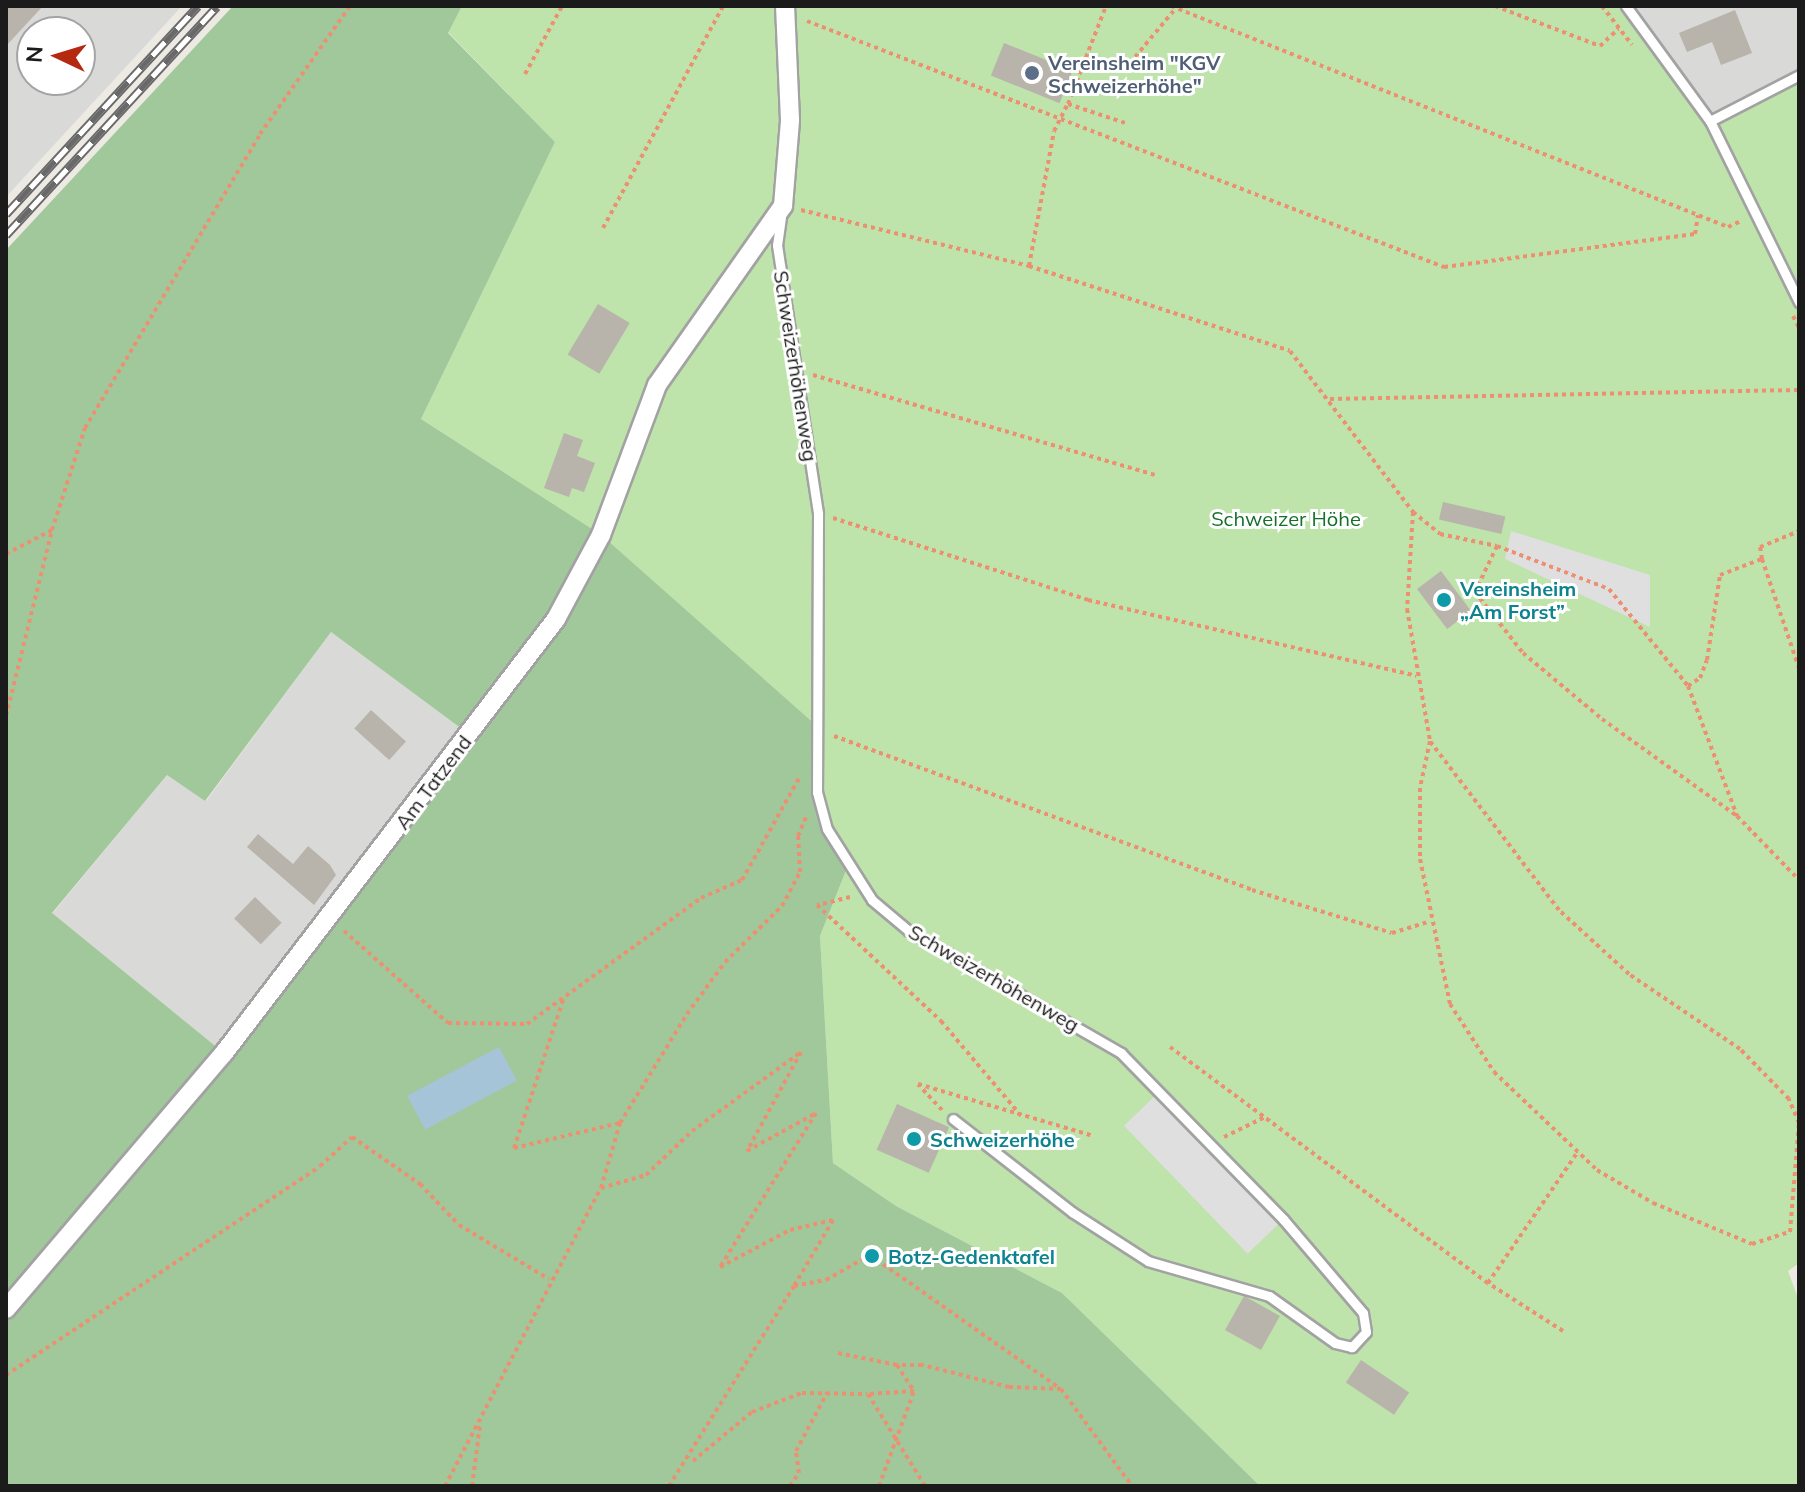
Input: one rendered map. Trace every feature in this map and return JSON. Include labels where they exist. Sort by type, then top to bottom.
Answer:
[{"type":"street","name":"Schweizerhöhenweg","points":[[783,206],[790,120],[785,10]]},
{"type":"street","name":"Am Tatzend","points":[[6,1309],[224,1053],[556,619],[601,535],[657,385],[783,206]]},
{"type":"lane","points":[[1626,6],[1710,121],[1799,302]]},
{"type":"lane","points":[[1710,121],[1799,75]]},
{"type":"lane","name":"Schweizerhöhenweg","points":[[783,206],[777,245],[799,372],[818,514],[817,792],[827,829],[872,900],[909,931],[1121,1053],[1212,1143],[1363,1313],[1366,1332],[1352,1347],[1335,1343],[1269,1296],[1148,1261],[1072,1212],[953,1119]]},
{"type":"path","points":[[6,716],[52,530],[85,428],[164,289],[350,6]]},
{"type":"path","points":[[525,74],[562,6]]},
{"type":"path","points":[[603,228],[723,6]]},
{"type":"path","points":[[1029,266],[1059,120],[1106,6]]},
{"type":"path","points":[[1495,6],[1600,46],[1618,29]]},
{"type":"path","points":[[1083,65],[1116,70],[1130,63],[1173,7],[1728,227],[1744,219]]},
{"type":"path","points":[[785,10],[1059,120],[1444,267],[1695,234],[1698,215]]},
{"type":"path","points":[[1068,104],[1125,123]]},
{"type":"path","points":[[783,206],[1029,266],[1290,351],[1330,399],[1413,512],[1440,534],[1497,546],[1609,589],[1688,686],[1737,816]]},
{"type":"path","points":[[799,372],[1155,475]]},
{"type":"path","points":[[1330,399],[1799,390]]},
{"type":"path","points":[[1413,512],[1407,609],[1416,676],[1430,741],[1420,788],[1429,922],[1450,1004],[1494,1072],[1577,1153],[1653,1203],[1752,1244],[1790,1232],[1799,1123],[1789,1099],[1740,1049],[1629,974],[1559,910],[1430,741]]},
{"type":"path","points":[[818,514],[1088,600],[1416,676]]},
{"type":"path","points":[[6,554],[52,530]]},
{"type":"path","points":[[1799,531],[1760,547],[1799,668]]},
{"type":"path","points":[[1497,546],[1475,592],[1523,653],[1602,719],[1737,816],[1799,880]]},
{"type":"path","points":[[1688,686],[1700,678],[1707,660],[1720,575],[1762,559]]},
{"type":"path","points":[[817,726],[858,749],[1252,890],[1392,933],[1429,922]]},
{"type":"path","points":[[329,918],[448,1023],[527,1024],[701,898],[742,880],[801,775],[817,792],[798,836],[800,872],[782,906],[725,962],[620,1123],[601,1188],[549,1279],[445,1486]]},
{"type":"path","points":[[872,900],[846,896],[817,905],[941,1021],[1022,1117]]},
{"type":"path","points":[[564,997],[514,1148],[620,1123]]},
{"type":"path","points":[[1170,1047],[1488,1283],[1563,1331]]},
{"type":"path","points":[[601,1188],[646,1175],[692,1131],[801,1052],[747,1151],[816,1113],[720,1267],[790,1230],[833,1220],[688,1465]]},
{"type":"path","points":[[953,1119],[916,1089],[918,1084],[1093,1136]]},
{"type":"path","points":[[1212,1143],[1265,1117]]},
{"type":"path","points":[[6,1375],[320,1166],[352,1137],[420,1184],[459,1225],[549,1279]]},
{"type":"path","points":[[1488,1283],[1577,1153]]},
{"type":"path","points":[[794,1286],[826,1280],[870,1255],[1061,1389],[1132,1486]]},
{"type":"path","points":[[838,1353],[897,1365],[922,1365],[1009,1387],[1061,1389]]},
{"type":"path","points":[[897,1365],[914,1391]]},
{"type":"path","points":[[669,1486],[688,1465],[752,1412],[802,1393],[914,1391]]},
{"type":"path","points":[[879,1486],[914,1391]]},
{"type":"path","points":[[790,1486],[799,1473],[796,1451],[827,1393]]},
{"type":"path","points":[[868,1394],[925,1486]]},
{"type":"path","points":[[472,1486],[481,1419]]},
{"type":"shaded area","points":[[6,6],[182,6],[6,197]]},
{"type":"shaded area","points":[[1618,6],[1799,6],[1799,75],[1710,121]]},
{"type":"shaded area","points":[[1511,531],[1650,575],[1650,627],[1505,559]]},
{"type":"shaded area","points":[[331,632],[469,734],[224,1053],[52,914],[167,775],[206,801]]},
{"type":"shaded area","points":[[1160,1091],[1284,1219],[1248,1254],[1124,1126]]},
{"type":"green space","points":[[233,6],[462,6],[448,33],[555,142],[421,419],[592,529],[549,613],[462,729],[331,632],[205,801],[167,775],[52,913],[219,1049],[6,1298],[6,250]]},
{"type":"green space","name":"Schweizer Höhe","points":[[462,6],[1618,6],[1710,121],[1799,75],[1799,1263],[1788,1271],[1799,1301],[1799,1486],[1260,1486],[1062,1293],[896,1206],[833,1163],[820,936],[847,868],[817,792],[817,726],[601,535],[421,419],[555,142],[448,32]]},
{"type":"green space","points":[[607,540],[817,726],[817,792],[847,868],[820,936],[833,1163],[896,1206],[1062,1293],[1260,1486],[6,1486],[6,1319],[229,1059]]},
{"type":"water","points":[[499,1047],[517,1081],[425,1129],[407,1096]]},
{"type":"building","points":[[6,6],[43,6],[34,16],[16,16],[16,35],[6,46]]},
{"type":"building","points":[[1735,10],[1752,53],[1721,65],[1712,42],[1687,52],[1679,33]]},
{"type":"building","name":"Vereinsheim \"KGV Schweizerhöhe\"","points":[[1004,43],[1073,71],[1060,103],[991,75]]},
{"type":"building","points":[[598,304],[630,323],[599,374],[568,355]]},
{"type":"building","points":[[564,433],[583,440],[577,456],[595,463],[584,492],[572,488],[569,497],[544,488]]},
{"type":"building","points":[[1443,502],[1505,516],[1501,534],[1439,520]]},
{"type":"building","name":"Vereinsheim „Am Forst”","points":[[1441,571],[1471,611],[1447,629],[1417,589]]},
{"type":"building","points":[[371,710],[406,741],[389,760],[354,729]]},
{"type":"building","points":[[258,834],[293,864],[308,846],[330,865],[336,875],[314,905],[247,847]]},
{"type":"building","points":[[255,897],[282,923],[261,944],[234,919]]},
{"type":"building","name":"Schweizerhöhe","points":[[897,1104],[949,1127],[929,1173],[877,1150]]},
{"type":"building","points":[[1244,1296],[1280,1316],[1261,1350],[1225,1330]]},
{"type":"building","points":[[1361,1360],[1409,1392],[1394,1415],[1346,1382]]},
{"type":"railway","points":[[6,214],[198,6]]},
{"type":"railway","points":[[6,235],[217,6]]},
{"type":"place","name":"Vereinsheim \"KGV Schweizerhöhe\"","points":[[1032,73]]},
{"type":"place","name":"Vereinsheim „Am Forst”","points":[[1444,600]]},
{"type":"place","name":"Schweizerhöhe","points":[[914,1139]]},
{"type":"place","name":"Botz-Gedenktafel","points":[[872,1256]]}]
